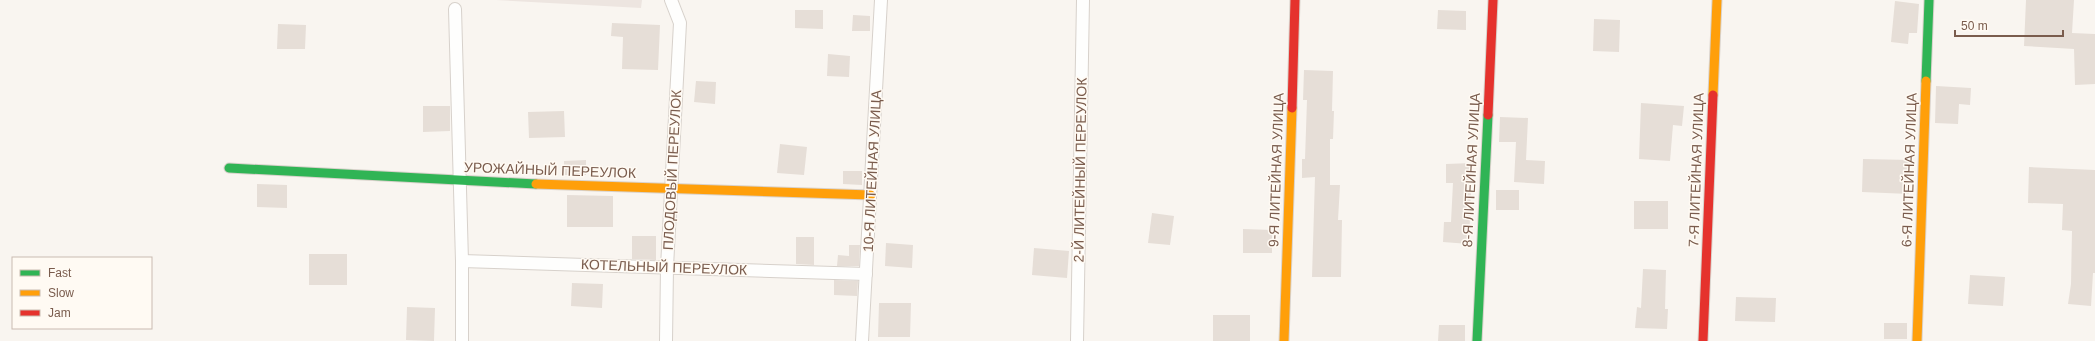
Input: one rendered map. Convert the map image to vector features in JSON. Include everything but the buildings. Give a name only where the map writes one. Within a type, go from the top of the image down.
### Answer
[{"type":"street","name":"ПЛОДОВЫЙ ПЕРЕУЛОК","points":[[666,341],[667,267],[680,23],[670,0]]},
{"type":"street","name":"10-Я ЛИТЕЙНАЯ УЛИЦА","points":[[862,341],[881,0]]},
{"type":"street","name":"2-Й ЛИТЕЙНЫЙ ПЕРЕУЛОК","points":[[1076,341],[1083,0]]},
{"type":"street","name":"9-Я ЛИТЕЙНАЯ УЛИЦА","points":[[1284,341],[1295,0]]},
{"type":"street","name":"8-Я ЛИТЕЙНАЯ УЛИЦА","points":[[1477,341],[1494,0]]},
{"type":"street","name":"7-Я ЛИТЕЙНАЯ УЛИЦА","points":[[1703,341],[1717,0]]},
{"type":"street","name":"6-Я ЛИТЕЙНАЯ УЛИЦА","points":[[1917,341],[1929,0]]},
{"type":"street","points":[[455,9],[462,261],[462,341]]},
{"type":"street","name":"УРОЖАЙНЫЙ ПЕРЕУЛОК","points":[[229,168],[460,181],[871,195]]},
{"type":"street","name":"КОТЕЛЬНЫЙ ПЕРЕУЛОК","points":[[462,261],[866,274]]},
{"type":"shaded area","points":[[496,0],[642,0],[641,8]]},
{"type":"traffic: fast","points":[[1926,81],[1929,0]]},
{"type":"traffic: fast","points":[[1477,341],[1488,115]]},
{"type":"traffic: fast","points":[[229,168],[536,184]]},
{"type":"traffic: slow","points":[[1713,95],[1717,0]]},
{"type":"traffic: slow","points":[[1917,341],[1926,81]]},
{"type":"traffic: slow","points":[[1284,341],[1292,108]]},
{"type":"traffic: slow","points":[[536,184],[871,195]]},
{"type":"traffic: jam","points":[[1292,108],[1295,0]]},
{"type":"traffic: jam","points":[[1488,115],[1493,0]]},
{"type":"traffic: jam","points":[[1703,341],[1713,95]]}]
